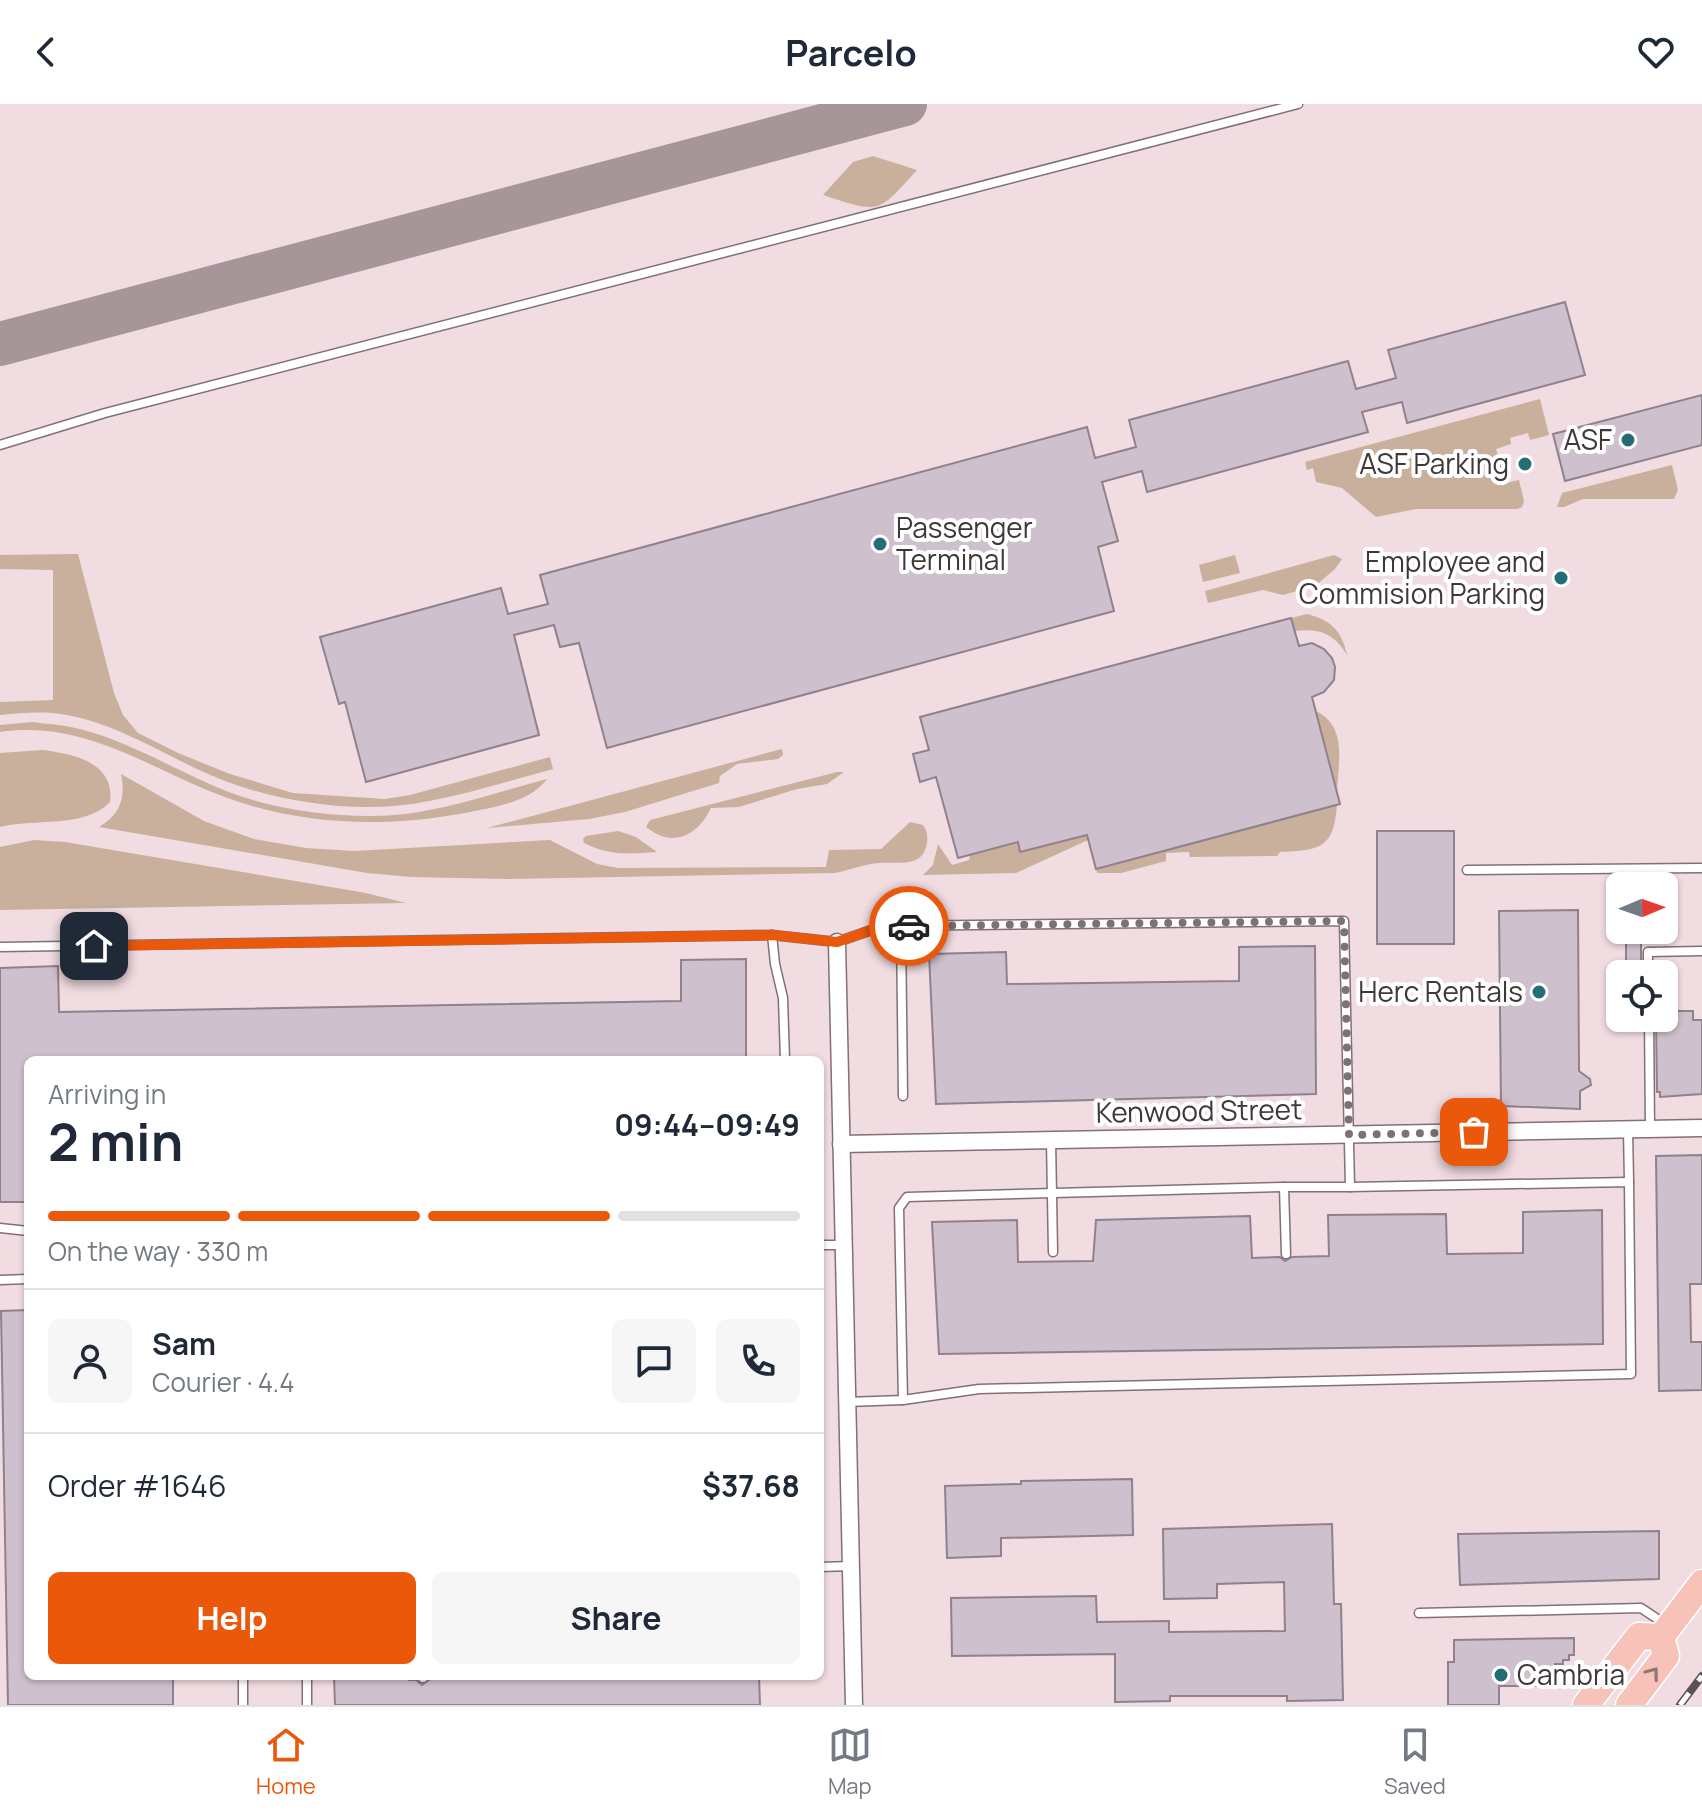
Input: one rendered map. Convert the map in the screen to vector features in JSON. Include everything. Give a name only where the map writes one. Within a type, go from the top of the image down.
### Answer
[{"type":"main road","points":[[1629,1705],[1666,1656],[1665,1632],[1702,1583]]},
{"type":"main road","points":[[1586,1705],[1639,1636],[1665,1632]]},
{"type":"street","points":[[837,942],[854,1705]]},
{"type":"street","name":"Kenwood Street","points":[[841,1144],[1702,1128]]},
{"type":"lane","points":[[0,445],[105,413],[1298,104]]},
{"type":"lane","points":[[1467,870],[1702,868]]},
{"type":"lane","points":[[0,947],[772,935],[837,942],[883,926],[1344,921],[1350,1187]]},
{"type":"lane","points":[[901,926],[903,1096]]},
{"type":"lane","points":[[772,935],[783,998],[785,1056]]},
{"type":"lane","points":[[1648,960],[1648,952],[1702,951]]},
{"type":"lane","points":[[1649,1032],[1650,1129]]},
{"type":"lane","points":[[847,1402],[903,1400],[979,1389],[1631,1374],[1628,1129]]},
{"type":"lane","points":[[1051,1140],[1053,1252]]},
{"type":"lane","points":[[903,1400],[899,1208],[907,1197],[1629,1182]]},
{"type":"lane","points":[[1284,1187],[1286,1254]]},
{"type":"lane","points":[[0,1228],[24,1231]]},
{"type":"lane","points":[[824,1245],[843,1245]]},
{"type":"lane","points":[[0,1280],[24,1279]]},
{"type":"lane","points":[[824,1567],[851,1566]]},
{"type":"lane","points":[[1419,1613],[1641,1608],[1665,1632]]},
{"type":"lane","points":[[243,1680],[243,1705]]},
{"type":"lane","points":[[307,1680],[307,1705]]},
{"type":"shaded area","points":[[873,156],[917,170],[894,195],[877,206],[857,205],[823,195],[853,162]]},
{"type":"shaded area","points":[[1540,399],[1549,435],[1530,440],[1528,433],[1510,438],[1511,444],[1496,449],[1506,483],[1519,480],[1524,501],[1522,507],[1517,509],[1416,509],[1376,517],[1342,488],[1316,482],[1313,468],[1307,470],[1305,462]]},
{"type":"shaded area","points":[[1672,465],[1678,490],[1674,499],[1583,499],[1557,507],[1562,493]]},
{"type":"shaded area","points":[[78,554],[114,693],[123,715],[138,733],[178,753],[230,774],[293,793],[385,799],[550,757],[553,769],[405,805],[332,805],[283,798],[236,785],[128,735],[84,719],[45,713],[0,715],[0,702],[53,700],[53,570],[0,569],[0,555]]},
{"type":"shaded area","points":[[1235,555],[1240,573],[1203,582],[1199,565]]},
{"type":"shaded area","points":[[1334,555],[1342,559],[1315,586],[1283,595],[1263,590],[1208,603],[1205,591]]},
{"type":"shaded area","points":[[1307,614],[1334,628],[1342,639],[1347,655],[1337,642],[1325,634],[1311,630],[1294,631],[1291,618]]},
{"type":"shaded area","points":[[1316,711],[1333,726],[1337,736],[1337,793]]},
{"type":"shaded area","points":[[32,722],[100,735],[237,795],[276,806],[320,813],[365,816],[406,814],[547,779],[521,799],[465,813],[408,821],[321,819],[236,801],[93,741],[33,730],[0,732],[0,725]]},
{"type":"shaded area","points":[[782,749],[783,755],[778,759],[737,764],[720,776],[719,783],[625,812],[589,819],[487,828]]},
{"type":"shaded area","points":[[43,750],[80,758],[99,769],[110,789],[110,802],[87,816],[0,827],[0,753]]},
{"type":"shaded area","points":[[844,772],[827,784],[797,789],[739,807],[711,808],[699,826],[683,836],[665,837],[646,827],[650,820]]},
{"type":"shaded area","points":[[121,774],[204,821],[254,839],[306,848],[354,851],[550,840],[597,864],[618,868],[826,867],[829,850],[881,849],[910,822],[923,825],[927,840],[925,851],[915,860],[874,864],[835,873],[507,879],[411,877],[367,873],[99,827],[112,817],[120,805],[123,791]]},
{"type":"shaded area","points":[[1337,804],[1328,838],[1315,848],[1280,852],[1277,856],[1190,857],[1189,852],[1166,853],[1166,861],[1121,873],[1097,873],[1096,869]]},
{"type":"shaded area","points":[[618,831],[636,837],[657,852],[611,852],[584,843],[586,836]]},
{"type":"shaded area","points":[[1087,835],[1088,840],[1016,873],[923,875],[933,865],[938,844],[952,865],[969,860],[970,855],[1018,842],[1021,852]]},
{"type":"shaded area","points":[[34,840],[65,842],[366,893],[406,903],[0,910],[0,847]]},
{"type":"building","name":"Passenger Terminal","points":[[1565,302],[1585,375],[1407,423],[1402,402],[1362,412],[1368,432],[1147,492],[1142,471],[1102,482],[1118,541],[1098,547],[1114,611],[607,748],[579,643],[560,647],[554,625],[514,635],[539,735],[366,782],[345,702],[339,704],[320,637],[501,588],[508,614],[548,604],[540,575],[1087,427],[1095,458],[1136,447],[1129,420],[1348,361],[1356,389],[1396,378],[1388,350]]},
{"type":"building","name":"ASF","points":[[1702,395],[1702,445],[1565,481],[1553,434]]},
{"type":"building","points":[[1291,618],[1299,646],[1312,643],[1324,649],[1335,667],[1334,680],[1324,692],[1312,697],[1340,804],[1096,869],[1087,835],[1020,852],[1018,842],[958,858],[936,777],[920,782],[913,754],[929,750],[920,717]]},
{"type":"building","points":[[1377,831],[1454,831],[1454,944],[1377,944]]},
{"type":"building","name":"Herc Rentals","points":[[1578,910],[1579,1071],[1590,1079],[1591,1085],[1580,1091],[1580,1109],[1501,1106],[1499,911]]},
{"type":"building","points":[[1626,944],[1641,944],[1641,960],[1626,960]]},
{"type":"building","points":[[1315,946],[1316,1094],[936,1104],[929,954],[1006,952],[1007,984],[1239,981],[1239,947]]},
{"type":"building","points":[[746,959],[746,1056],[24,1056],[24,1202],[0,1202],[0,968],[58,966],[59,1012],[681,1001],[681,960]]},
{"type":"building","points":[[1678,1011],[1693,1011],[1693,1020],[1702,1020],[1702,1094],[1660,1097],[1660,1092],[1657,1092],[1656,1032],[1678,1032]]},
{"type":"building","points":[[1702,1155],[1702,1284],[1690,1284],[1691,1342],[1702,1342],[1702,1390],[1659,1391],[1656,1156]]},
{"type":"building","points":[[1602,1210],[1603,1344],[939,1354],[932,1222],[1017,1220],[1018,1262],[1093,1261],[1096,1220],[1250,1216],[1252,1258],[1280,1257],[1285,1261],[1292,1257],[1329,1256],[1328,1215],[1446,1214],[1447,1254],[1523,1253],[1523,1212]]},
{"type":"building","points":[[24,1310],[24,1680],[173,1680],[173,1705],[8,1705],[1,1311]]},
{"type":"building","points":[[1132,1479],[1133,1535],[1001,1538],[1001,1556],[947,1558],[945,1486]]},
{"type":"building","points":[[1332,1524],[1334,1604],[1341,1604],[1343,1700],[1287,1701],[1287,1696],[1170,1696],[1170,1701],[1115,1702],[1115,1654],[952,1656],[951,1598],[1096,1596],[1097,1622],[1169,1621],[1169,1632],[1285,1631],[1284,1582],[1217,1584],[1217,1598],[1164,1599],[1163,1529]]},
{"type":"building","points":[[1659,1531],[1659,1579],[1460,1585],[1458,1534]]},
{"type":"building","name":"Cambria","points":[[1574,1638],[1574,1655],[1569,1655],[1569,1660],[1563,1660],[1563,1664],[1555,1664],[1555,1686],[1499,1686],[1499,1705],[1448,1705],[1448,1662],[1454,1662],[1454,1640]]},
{"type":"building","points":[[334,1680],[416,1680],[422,1685],[429,1680],[759,1680],[760,1705],[335,1705]]},
{"type":"taxiway","points":[[0,344],[905,104]]},
{"type":"railway","points":[[1680,1705],[1702,1676]]},
{"type":"way so far","points":[[909,926],[1344,921],[1349,1135],[1474,1132]]},
{"type":"place","name":"ASF","points":[[1628,440]]},
{"type":"place","name":"ASF Parking","points":[[1525,464]]},
{"type":"place","name":"Passenger Terminal","points":[[880,544]]},
{"type":"place","name":"Employee and Commision Parking","points":[[1561,578]]},
{"type":"place","name":"Herc Rentals","points":[[1539,992]]},
{"type":"place","name":"Cambria","points":[[1501,1675]]},
{"type":"route","points":[[94,946],[772,935],[837,942],[883,926],[909,926]]}]
